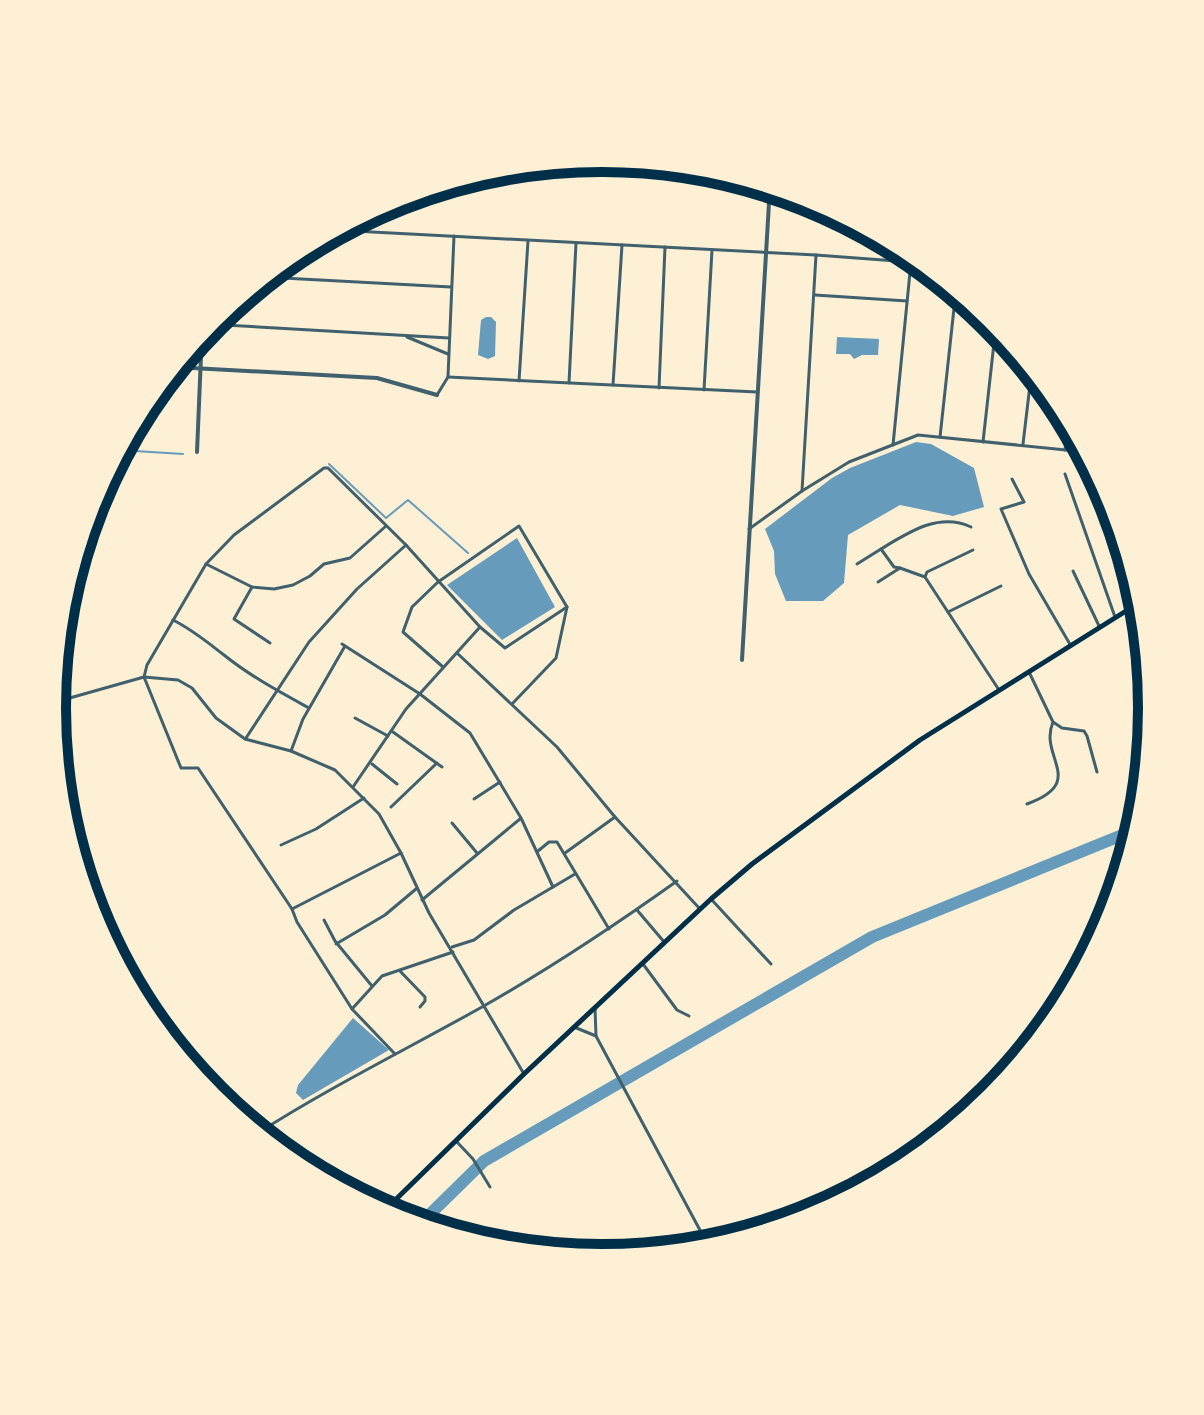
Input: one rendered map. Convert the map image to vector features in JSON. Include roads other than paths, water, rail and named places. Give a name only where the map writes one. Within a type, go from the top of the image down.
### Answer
[{"type":"highway","points":[[394,1201],[524,1074],[752,864],[920,740],[1129,609]]},
{"type":"street","points":[[742,660],[769,199]]},
{"type":"street","points":[[357,231],[899,261]]},
{"type":"street","points":[[188,368],[377,378],[437,395],[448,377],[454,236]]},
{"type":"street","points":[[519,381],[528,240]]},
{"type":"street","points":[[569,383],[576,243]]},
{"type":"street","points":[[613,385],[622,245]]},
{"type":"street","points":[[659,388],[665,247]]},
{"type":"street","points":[[704,390],[712,250]]},
{"type":"street","points":[[802,491],[816,255]]},
{"type":"street","points":[[893,445],[910,269]]},
{"type":"street","points":[[282,278],[451,287]]},
{"type":"street","points":[[814,295],[907,301]]},
{"type":"street","points":[[940,437],[954,305]]},
{"type":"street","points":[[226,325],[449,338]]},
{"type":"street","points":[[404,335],[448,354]]},
{"type":"street","points":[[983,442],[994,342]]},
{"type":"street","points":[[197,452],[201,352]]},
{"type":"street","points":[[448,377],[757,392]]},
{"type":"street","points":[[1023,446],[1030,385]]},
{"type":"street","points":[[749,529],[849,462],[918,435],[1072,451]]},
{"type":"street","points":[[1065,450],[1066,440]]},
{"type":"street","points":[[395,1054],[352,1009],[297,922],[292,909],[198,768],[181,768],[144,677],[147,665],[206,564],[234,535],[324,468],[334,472],[480,627],[505,648],[567,607]]},
{"type":"street","points":[[1065,474],[1115,617]]},
{"type":"street","points":[[1012,479],[1024,502],[1001,509],[1029,574],[1071,646]]},
{"type":"street","points":[[857,564],[919,525],[958,521],[971,527]]},
{"type":"street","points":[[206,564],[252,587],[274,589],[293,585],[324,564],[350,558],[386,526]]},
{"type":"street","points":[[443,667],[403,632],[412,607],[438,582],[519,526],[567,607],[556,658],[513,703]]},
{"type":"street","points":[[245,739],[309,642],[357,589],[406,545]]},
{"type":"street","points":[[881,549],[894,567],[918,572],[925,577],[999,691]]},
{"type":"street","points":[[925,577],[927,572],[973,550]]},
{"type":"street","points":[[878,582],[900,568]]},
{"type":"street","points":[[1073,571],[1100,628]]},
{"type":"street","points":[[948,612],[1001,586]]},
{"type":"street","points":[[252,587],[234,619],[270,643]]},
{"type":"street","points":[[173,620],[195,631],[224,656],[309,708]]},
{"type":"street","points":[[353,787],[420,694],[480,627]]},
{"type":"street","points":[[291,751],[309,708],[344,645],[420,694],[470,733],[521,818],[553,887]]},
{"type":"street","points":[[457,653],[557,747],[615,817],[700,909]]},
{"type":"street","points":[[1029,672],[1053,722],[1062,728],[1084,731],[1097,772]]},
{"type":"street","points":[[66,699],[144,677],[178,680],[192,688],[216,718],[245,739],[291,751],[335,770],[379,814],[422,900],[524,1074]]},
{"type":"street","points":[[355,718],[388,736]]},
{"type":"street","points":[[1027,804],[1046,797],[1057,782],[1058,773],[1049,737],[1053,722]]},
{"type":"street","points":[[392,731],[442,767]]},
{"type":"street","points":[[371,763],[397,784]]},
{"type":"street","points":[[391,807],[437,763]]},
{"type":"street","points":[[474,799],[500,782]]},
{"type":"street","points":[[281,845],[316,829],[364,798]]},
{"type":"street","points":[[565,853],[615,817]]},
{"type":"street","points":[[422,900],[521,818]]},
{"type":"street","points":[[452,823],[477,853]]},
{"type":"street","points":[[537,851],[555,841],[609,929]]},
{"type":"street","points":[[292,909],[401,853]]},
{"type":"street","points":[[352,1009],[382,976],[474,940],[514,910],[575,874]]},
{"type":"street","points":[[269,1127],[483,1006],[609,929],[677,881]]},
{"type":"street","points":[[336,944],[381,918],[416,889]]},
{"type":"street","points":[[711,899],[771,964]]},
{"type":"street","points":[[637,910],[665,943]]},
{"type":"street","points":[[324,920],[336,944],[372,986]]},
{"type":"street","points":[[643,964],[677,1010],[689,1016]]},
{"type":"street","points":[[400,971],[425,997],[420,1007]]},
{"type":"street","points":[[595,1008],[596,1036],[702,1234]]},
{"type":"street","points":[[574,1027],[596,1036]]},
{"type":"street","points":[[456,1141],[473,1159],[489,1185]]},
{"type":"water","points":[[486,317],[496,322],[495,356],[488,359],[478,355],[481,320]]},
{"type":"water","points":[[837,337],[879,339],[878,355],[862,355],[854,359],[850,354],[836,354]]},
{"type":"water","points":[[916,442],[931,444],[974,468],[984,507],[953,516],[900,505],[848,535],[844,583],[823,601],[786,601],[775,574],[774,551],[765,529],[832,478]]},
{"type":"water","points":[[517,538],[555,607],[502,640],[447,585]]},
{"type":"water","points":[[353,1018],[389,1050],[303,1100],[296,1093],[298,1085]]},
{"type":"waterway","points":[[132,451],[183,454]]},
{"type":"waterway","points":[[329,464],[386,518],[408,500],[468,553]]},
{"type":"waterway","points":[[429,1215],[484,1161],[872,937],[1123,835]]}]
